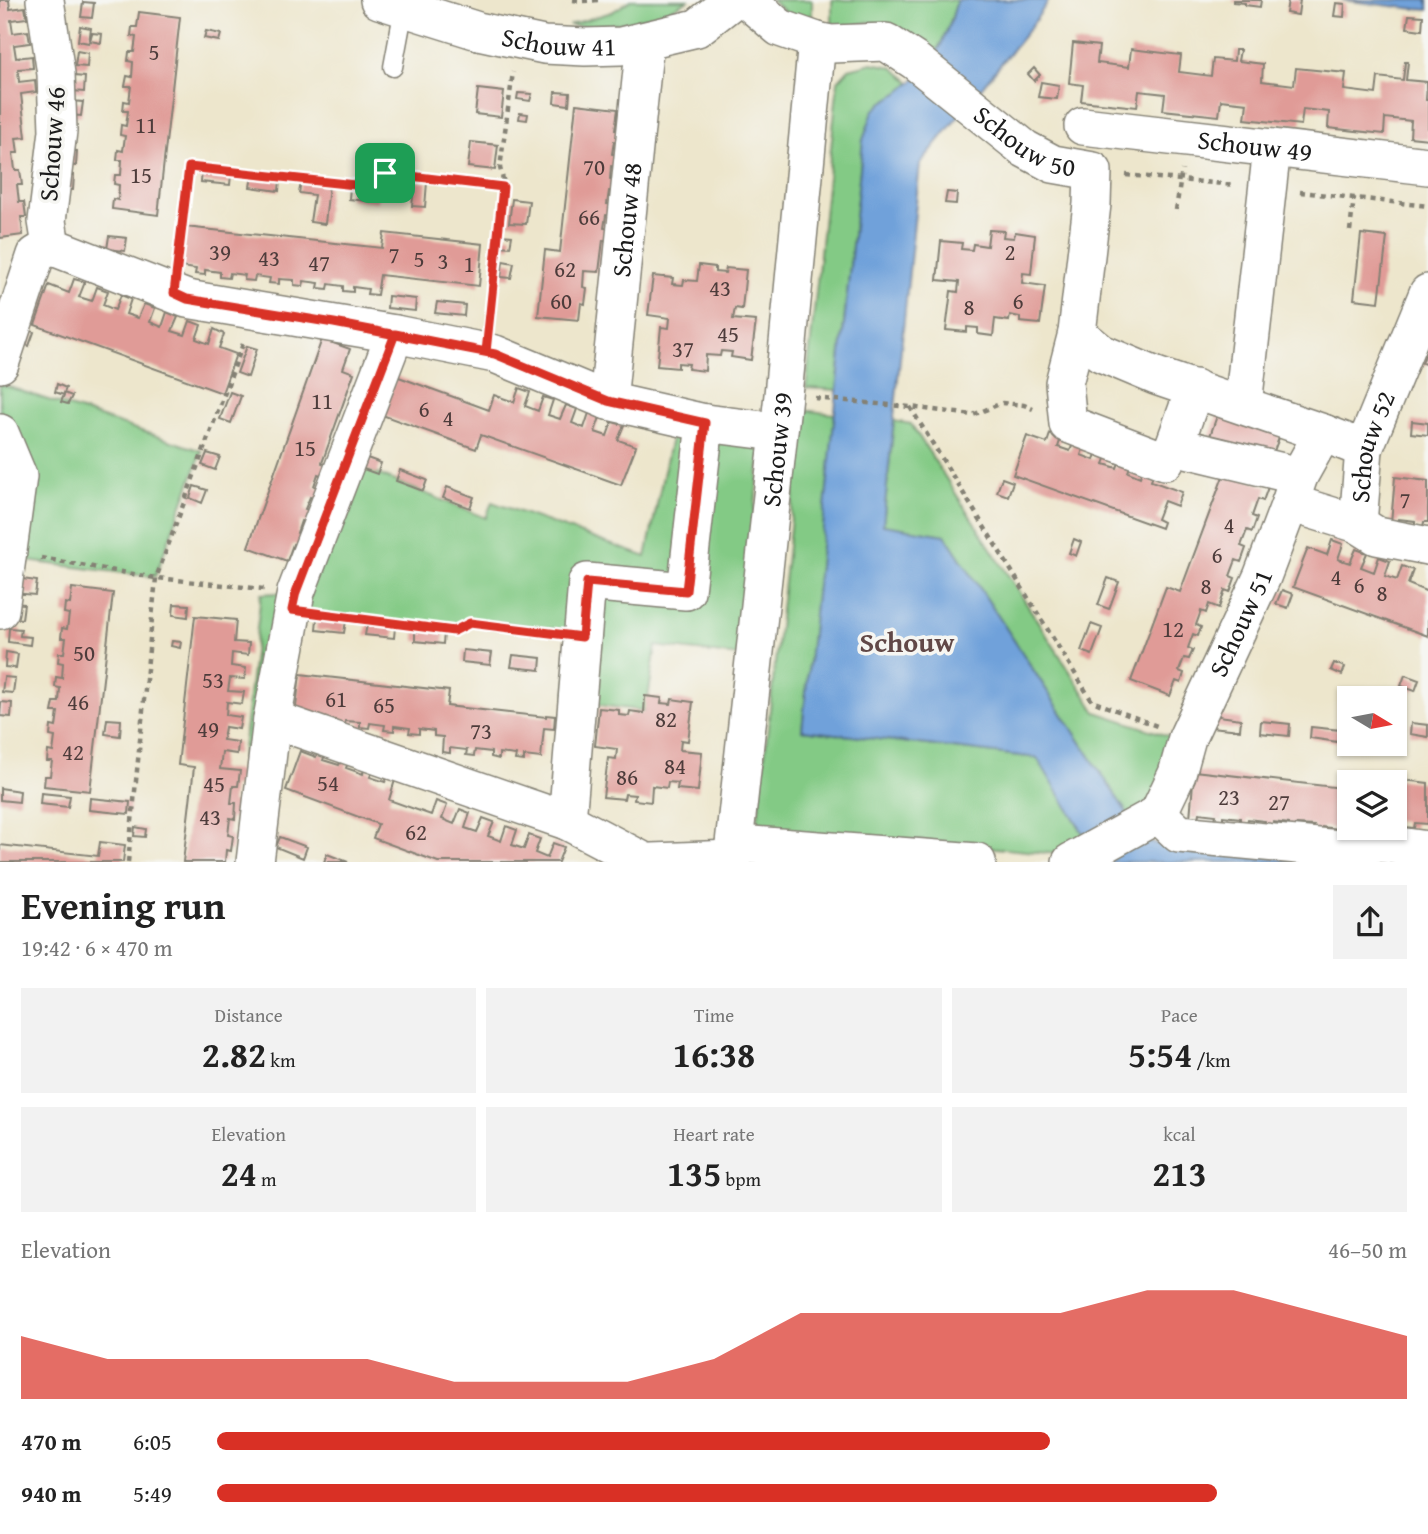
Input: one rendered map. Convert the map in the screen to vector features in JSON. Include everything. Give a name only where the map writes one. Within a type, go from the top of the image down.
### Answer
[{"type":"street","name":"Schouw 46","points":[[45,0],[56,75],[58,131],[47,221],[51,246]]},
{"type":"street","name":"Schouw 41","points":[[391,4],[517,40],[544,45],[584,47],[621,46],[697,28],[733,0]]},
{"type":"street","points":[[747,0],[780,28],[817,41]]},
{"type":"street","name":"Schouw 48","points":[[608,401],[645,41]]},
{"type":"street","name":"Schouw 50","points":[[817,41],[831,44],[886,42],[915,61],[1025,149],[1053,164],[1093,171],[1092,204],[1077,333],[1064,383],[1068,424]]},
{"type":"street","name":"Schouw 39","points":[[739,856],[817,41]]},
{"type":"street","name":"Schouw 49","points":[[1083,126],[1428,166]]},
{"type":"street","points":[[1243,405],[1272,148]]},
{"type":"street","points":[[0,364],[36,256],[51,246],[187,299],[395,334],[495,354],[608,401],[705,423],[778,432]]},
{"type":"street","name":"Schouw 52","points":[[1358,524],[1364,449],[1428,293]]},
{"type":"street","points":[[1077,333],[1101,353],[1156,376],[1364,449]]},
{"type":"street","points":[[255,862],[272,719],[294,601],[395,334]]},
{"type":"street","points":[[1068,424],[1165,461],[1174,446],[1195,388]]},
{"type":"street","points":[[567,821],[587,582],[686,591],[705,423]]},
{"type":"street","points":[[0,433],[18,476],[0,610]]},
{"type":"street","name":"Schouw 51","points":[[1151,818],[1177,774],[1187,738],[1262,577],[1295,490],[1323,433]]},
{"type":"street","points":[[1174,446],[1295,490]]},
{"type":"street","name":"Schouw 52","points":[[1295,490],[1377,537],[1428,546]]},
{"type":"street","points":[[272,719],[567,821],[645,862]]},
{"type":"street","points":[[1074,861],[1151,818],[1179,834],[1351,850],[1377,843],[1428,850]]},
{"type":"street","points":[[652,862],[739,856],[977,862]]},
{"type":"lane","points":[[391,4],[393,67]]},
{"type":"path","points":[[573,0],[600,0]]},
{"type":"path","points":[[486,352],[504,183],[500,168],[517,40]]},
{"type":"path","points":[[174,293],[189,167],[383,188],[383,146]]},
{"type":"path","points":[[1350,231],[1360,158]]},
{"type":"path","points":[[385,173],[503,187]]},
{"type":"path","points":[[128,862],[156,578],[242,348],[251,309]]},
{"type":"path","points":[[824,399],[973,415],[1002,403],[1024,405],[1068,424]]},
{"type":"path","points":[[910,407],[1092,701],[1187,738]]},
{"type":"path","points":[[9,553],[454,631],[470,623],[582,637]]},
{"type":"green space","points":[[631,0],[688,0],[663,12],[630,21],[597,26],[569,25],[612,12]]},
{"type":"green space","points":[[771,0],[812,0],[812,34]]},
{"type":"green space","points":[[832,0],[957,0],[948,28],[934,54],[899,28],[868,22],[832,32]]},
{"type":"green space","points":[[872,63],[892,67],[911,82],[882,103],[863,140],[837,390],[806,388],[838,81],[849,69]]},
{"type":"green space","points":[[0,384],[202,451],[155,577],[3,558]]},
{"type":"green space","points":[[803,410],[835,414],[802,730],[1038,758],[1087,840],[1058,854],[910,840],[756,836]]},
{"type":"green space","points":[[894,421],[911,424],[1096,712],[1181,740],[1155,808],[1131,819],[945,535],[883,525]]},
{"type":"green space","points":[[672,433],[762,443],[738,656],[656,646],[646,711],[606,706],[566,696],[571,631],[470,619],[453,629],[290,610],[270,761],[242,758],[261,594],[308,591],[358,466],[486,518],[492,502],[646,557]]},
{"type":"water","points":[[957,0],[1049,0],[1033,24],[920,164],[883,525],[945,535],[1146,842],[1308,862],[1101,862],[1037,758],[802,730],[863,140],[873,111],[921,74],[940,47]]},
{"type":"water","points":[[1342,0],[1428,0],[1428,10],[1416,9]]},
{"type":"building","points":[[0,0],[9,0],[10,9],[25,7],[27,18],[11,20],[13,33],[28,31],[30,43],[14,45],[16,58],[32,56],[33,68],[18,69],[19,82],[35,80],[36,92],[21,94],[26,137],[16,138],[18,153],[13,153],[15,170],[20,170],[22,185],[17,185],[19,202],[24,202],[26,217],[21,217],[23,235],[0,238]]},
{"type":"building","points":[[1233,0],[1261,0],[1260,7]]},
{"type":"building","points":[[1288,0],[1300,0],[1298,15],[1286,13]]},
{"type":"building","points":[[83,2],[94,3],[92,18],[81,17]]},
{"type":"building","points":[[1336,3],[1345,4],[1344,17],[1334,16]]},
{"type":"building","points":[[139,12],[180,17],[158,215],[112,209],[113,199],[118,200],[119,185],[114,184],[115,175],[121,175],[122,160],[117,160],[118,150],[123,151],[125,136],[120,135],[121,125],[126,126],[128,111],[123,111],[124,101],[129,102],[131,86],[125,86],[127,76],[132,77],[133,62],[128,61],[129,52],[134,52],[136,37],[131,36],[132,27],[137,27]]},
{"type":"building","points":[[1409,15],[1423,16],[1422,30],[1407,28]]},
{"type":"building","points":[[80,26],[91,28],[89,43],[78,41]]},
{"type":"building","points":[[206,31],[221,34],[219,41],[204,38]]},
{"type":"building","points":[[92,33],[102,34],[101,43],[90,41]]},
{"type":"building","points":[[1073,43],[1099,46],[1097,63],[1129,67],[1131,49],[1181,55],[1179,72],[1211,76],[1213,59],[1234,61],[1235,50],[1240,50],[1238,61],[1263,64],[1262,81],[1294,85],[1296,68],[1346,73],[1344,90],[1376,94],[1378,77],[1403,80],[1405,62],[1408,62],[1406,80],[1427,82],[1428,139],[1410,137],[1411,121],[1385,118],[1384,134],[1328,128],[1329,112],[1303,109],[1301,125],[1245,119],[1247,103],[1221,100],[1219,116],[1163,110],[1165,94],[1139,91],[1137,107],[1081,101],[1083,85],[1069,83]]},
{"type":"building","points":[[77,51],[88,53],[87,67],[75,66]]},
{"type":"building","points":[[1034,68],[1040,75],[1034,81],[1028,74]]},
{"type":"building","points":[[74,76],[85,77],[84,92],[73,91]]},
{"type":"building","points":[[1041,82],[1059,85],[1057,99],[1038,97]]},
{"type":"building","points":[[478,89],[504,92],[501,117],[475,114]]},
{"type":"building","points":[[555,92],[570,93],[569,105],[554,103]]},
{"type":"building","points":[[518,93],[532,94],[530,101],[517,99]]},
{"type":"building","points":[[71,101],[83,102],[81,116],[70,115]]},
{"type":"building","points":[[576,104],[618,109],[615,130],[630,131],[629,143],[614,141],[612,154],[628,156],[627,168],[611,166],[610,179],[625,181],[624,192],[609,191],[607,204],[622,205],[621,217],[606,215],[604,228],[619,230],[618,241],[603,240],[599,272],[584,271],[583,287],[587,288],[585,304],[581,303],[579,320],[538,316],[545,250],[560,252]]},
{"type":"building","points":[[520,113],[528,114],[527,120],[519,119]]},
{"type":"building","points":[[471,142],[498,145],[495,170],[468,167]]},
{"type":"building","points":[[66,150],[77,151],[76,166],[64,164]]},
{"type":"building","points":[[202,170],[231,174],[230,185],[201,182]]},
{"type":"building","points":[[63,174],[74,175],[73,190],[62,189]]},
{"type":"building","points":[[252,176],[280,179],[279,191],[250,187]]},
{"type":"building","points":[[415,181],[427,182],[425,207],[412,206]]},
{"type":"building","points":[[301,182],[329,185],[325,224],[310,222],[314,195],[299,193]]},
{"type":"building","points":[[350,187],[379,190],[377,202],[349,199]]},
{"type":"building","points":[[947,192],[957,193],[956,204],[945,203]]},
{"type":"building","points":[[512,199],[529,201],[526,224],[509,223]]},
{"type":"building","points":[[185,227],[382,248],[384,233],[483,244],[479,286],[380,275],[377,295],[367,294],[368,289],[353,287],[353,292],[343,291],[343,286],[329,284],[328,289],[318,288],[319,283],[304,281],[303,286],[294,285],[294,280],[279,279],[279,284],[269,283],[270,278],[255,276],[254,281],[244,280],[245,275],[230,273],[229,278],[220,277],[220,272],[205,270],[205,275],[195,274],[196,269],[180,267]]},
{"type":"building","points":[[989,230],[1004,231],[1003,237],[1014,238],[1015,232],[1035,235],[1031,274],[1023,273],[1022,283],[1045,286],[1040,324],[1020,322],[1020,317],[1010,315],[1009,321],[995,319],[993,336],[978,334],[978,328],[967,327],[967,332],[946,330],[951,291],[958,292],[959,282],[937,280],[941,241],[962,243],[961,249],[972,250],[973,244],[987,246]]},
{"type":"building","points":[[1361,234],[1387,237],[1379,302],[1354,299]]},
{"type":"building","points":[[501,235],[512,236],[510,247],[500,246]]},
{"type":"building","points":[[109,236],[127,238],[125,251],[107,249]]},
{"type":"building","points":[[503,261],[514,263],[511,278],[501,277]]},
{"type":"building","points":[[699,265],[715,267],[715,272],[725,273],[726,268],[746,270],[742,309],[735,308],[733,319],[756,321],[751,360],[731,357],[732,352],[721,351],[720,356],[706,355],[705,371],[688,369],[689,364],[678,363],[678,368],[657,366],[661,327],[669,328],[670,318],[648,315],[653,276],[673,278],[672,284],[683,285],[684,280],[697,281]]},
{"type":"building","points":[[74,279],[85,282],[79,297],[92,301],[97,287],[108,291],[103,305],[115,310],[121,295],[131,299],[126,314],[138,318],[144,304],[155,308],[150,322],[162,327],[167,312],[178,317],[172,331],[185,335],[190,321],[201,325],[196,339],[209,344],[214,329],[224,334],[219,348],[236,354],[222,393],[35,325],[49,285],[69,293]]},
{"type":"building","points":[[388,296],[416,299],[415,311],[387,308]]},
{"type":"building","points":[[437,302],[465,305],[464,316],[435,313]]},
{"type":"building","points":[[23,328],[34,332],[29,346],[18,342]]},
{"type":"building","points":[[322,339],[350,349],[343,369],[354,373],[322,463],[336,468],[332,479],[318,474],[314,486],[328,491],[324,502],[310,497],[305,509],[320,515],[316,526],[301,521],[297,533],[311,538],[307,549],[293,544],[287,561],[248,547]]},
{"type":"building","points":[[247,346],[257,349],[248,377],[237,373]]},
{"type":"building","points":[[1428,348],[1428,365],[1422,363]]},
{"type":"building","points":[[396,376],[489,410],[494,395],[514,402],[519,388],[530,392],[525,406],[538,411],[543,397],[553,400],[548,415],[560,419],[566,405],[577,409],[572,423],[584,428],[589,413],[600,417],[595,432],[607,436],[612,422],[624,425],[618,440],[636,446],[621,485],[481,435],[476,449],[382,415]]},
{"type":"building","points":[[57,384],[66,388],[64,393],[72,396],[68,404],[61,402],[64,395],[55,392]]},
{"type":"building","points":[[230,392],[241,396],[231,423],[220,419]]},
{"type":"building","points":[[1218,413],[1280,435],[1271,459],[1210,436]]},
{"type":"building","points":[[1412,421],[1428,423],[1428,435],[1411,433]]},
{"type":"building","points":[[1052,428],[1063,432],[1058,447],[1070,451],[1076,437],[1086,441],[1081,455],[1094,460],[1099,445],[1110,449],[1104,464],[1117,468],[1122,454],[1133,458],[1128,472],[1140,477],[1145,462],[1156,466],[1151,481],[1182,492],[1177,506],[1164,501],[1157,519],[1163,522],[1161,528],[1013,475],[1027,436],[1047,443]]},
{"type":"building","points":[[207,453],[220,457],[215,470],[202,465]]},
{"type":"building","points":[[367,458],[381,463],[377,474],[363,469]]},
{"type":"building","points":[[400,470],[427,480],[423,491],[396,481]]},
{"type":"building","points":[[1225,471],[1268,487],[1263,501],[1258,499],[1252,516],[1257,518],[1252,532],[1247,530],[1241,546],[1246,548],[1241,562],[1236,560],[1230,576],[1235,578],[1230,592],[1225,590],[1219,608],[1209,604],[1206,613],[1201,611],[1196,625],[1201,627],[1198,636],[1193,634],[1188,648],[1193,650],[1189,659],[1184,658],[1179,671],[1184,673],[1181,683],[1176,681],[1170,696],[1131,681],[1166,587],[1180,592]]},
{"type":"building","points":[[1395,477],[1428,481],[1428,522],[1424,522],[1423,527],[1415,526],[1415,521],[1399,519],[1398,524],[1391,523]]},
{"type":"building","points":[[1002,478],[1013,482],[1008,496],[997,492]]},
{"type":"building","points":[[194,486],[207,490],[202,503],[190,498]]},
{"type":"building","points":[[447,487],[474,497],[470,508],[443,498]]},
{"type":"building","points":[[1074,539],[1081,542],[1076,556],[1069,553]]},
{"type":"building","points":[[1332,540],[1343,544],[1338,559],[1350,563],[1356,549],[1367,553],[1361,567],[1374,572],[1379,557],[1390,561],[1385,576],[1397,580],[1402,566],[1413,570],[1408,584],[1428,592],[1428,636],[1293,587],[1308,548],[1327,555]]},
{"type":"building","points":[[15,578],[37,581],[35,595],[13,593]]},
{"type":"building","points":[[1108,578],[1119,582],[1109,609],[1098,605]]},
{"type":"building","points":[[72,588],[113,593],[90,791],[44,786],[45,776],[50,776],[52,761],[47,761],[48,751],[53,752],[55,737],[50,736],[51,726],[56,727],[58,712],[52,712],[54,702],[59,702],[60,688],[55,687],[56,677],[62,678],[63,663],[58,662],[59,653],[64,653],[66,638],[61,638],[62,628],[67,629],[69,614],[64,613],[65,603],[70,604]]},
{"type":"building","points":[[1282,590],[1293,594],[1288,608],[1276,604]]},
{"type":"building","points":[[12,603],[24,604],[22,619],[10,618]]},
{"type":"building","points":[[174,604],[189,605],[188,617],[173,615]]},
{"type":"building","points":[[195,616],[236,620],[234,642],[249,643],[248,655],[232,653],[231,666],[246,668],[245,679],[230,678],[228,691],[244,692],[242,704],[227,702],[226,715],[241,717],[239,729],[225,727],[223,740],[238,742],[237,754],[222,752],[220,769],[240,771],[238,786],[233,786],[231,803],[236,803],[235,819],[230,818],[228,835],[233,836],[231,851],[226,850],[225,862],[183,862],[194,767],[178,765]]},
{"type":"building","points":[[317,618],[346,621],[344,633],[316,630]]},
{"type":"building","points":[[367,624],[395,627],[394,638],[365,635]]},
{"type":"building","points":[[1091,624],[1102,628],[1092,655],[1081,651]]},
{"type":"building","points":[[9,628],[21,629],[20,636],[31,637],[30,645],[8,642]]},
{"type":"building","points":[[415,629],[444,633],[443,644],[415,641]]},
{"type":"building","points":[[172,641],[181,642],[180,648],[171,646]]},
{"type":"building","points":[[463,650],[492,653],[490,665],[462,662]]},
{"type":"building","points":[[6,652],[18,654],[16,668],[5,667]]},
{"type":"building","points":[[513,655],[541,658],[540,670],[511,667]]},
{"type":"building","points":[[1334,663],[1345,667],[1342,675],[1331,670]]},
{"type":"building","points":[[300,674],[449,691],[447,706],[555,716],[554,729],[544,728],[541,758],[524,756],[524,761],[515,760],[516,755],[499,753],[499,759],[491,757],[491,752],[475,750],[474,756],[466,755],[467,750],[450,748],[450,753],[442,752],[443,737],[434,736],[434,731],[419,729],[419,734],[409,733],[410,728],[394,726],[394,731],[384,730],[385,725],[370,723],[369,728],[360,727],[360,722],[345,721],[345,726],[335,725],[335,720],[295,715]]},
{"type":"building","points":[[1405,675],[1419,680],[1415,691],[1401,686]]},
{"type":"building","points":[[4,677],[15,678],[13,693],[2,692]]},
{"type":"building","points":[[645,696],[662,698],[661,703],[671,704],[672,699],[693,702],[688,741],[681,740],[680,750],[702,752],[698,791],[677,789],[678,783],[668,782],[667,788],[652,786],[651,802],[634,800],[635,795],[625,794],[624,799],[603,797],[608,758],[616,759],[617,749],[595,746],[599,708],[619,710],[619,715],[629,716],[630,711],[644,713]]},
{"type":"building","points":[[1,702],[12,703],[11,717],[0,716]]},
{"type":"building","points":[[1212,715],[1241,719],[1240,730],[1211,727]]},
{"type":"building","points":[[107,719],[121,720],[120,736],[105,734]]},
{"type":"building","points":[[1261,721],[1290,724],[1289,736],[1260,733]]},
{"type":"building","points":[[1411,723],[1428,725],[1428,737],[1410,734]]},
{"type":"building","points":[[1311,727],[1337,730],[1337,742],[1310,738]]},
{"type":"building","points":[[300,751],[316,757],[318,752],[325,755],[323,760],[339,765],[341,761],[348,763],[346,768],[363,774],[364,769],[372,772],[370,777],[385,782],[387,778],[395,780],[389,800],[431,815],[436,801],[447,805],[442,819],[454,824],[460,809],[470,813],[465,828],[477,832],[483,818],[494,822],[488,836],[501,841],[506,826],[517,830],[512,845],[524,849],[529,835],[540,839],[535,853],[547,858],[553,843],[564,847],[558,862],[438,862],[373,838],[378,824],[286,790]]},
{"type":"building","points":[[1194,771],[1337,787],[1337,829],[1322,827],[1322,832],[1313,832],[1314,826],[1297,825],[1297,830],[1289,829],[1289,824],[1273,822],[1272,827],[1264,826],[1265,821],[1248,819],[1247,824],[1240,823],[1240,818],[1223,816],[1223,821],[1215,820],[1216,815],[1199,813],[1198,818],[1190,818]]},
{"type":"building","points":[[1407,780],[1428,783],[1428,824],[1415,823],[1414,828],[1407,827]]},
{"type":"building","points":[[0,788],[20,791],[19,802],[0,800]]},
{"type":"building","points":[[41,793],[70,796],[68,807],[40,804]]},
{"type":"building","points":[[90,798],[130,802],[129,814],[89,810]]},
{"type":"building","points":[[135,827],[146,829],[145,837],[134,836]]},
{"type":"building","points":[[280,837],[307,847],[303,858],[276,847]]},
{"type":"building","points":[[100,842],[125,845],[123,862],[0,862],[0,845],[98,856]]},
{"type":"building","points":[[327,854],[348,862],[324,862]]},
{"type":"district","name":"Schouw","points":[[907,642]]},
{"type":"route","points":[[385,173],[383,188],[189,167],[174,293],[187,299],[273,312],[395,334],[495,354],[608,401],[705,423],[686,591],[587,582],[582,637],[470,623],[454,631],[292,610],[296,592],[395,334],[486,352],[503,187],[385,173]]}]
